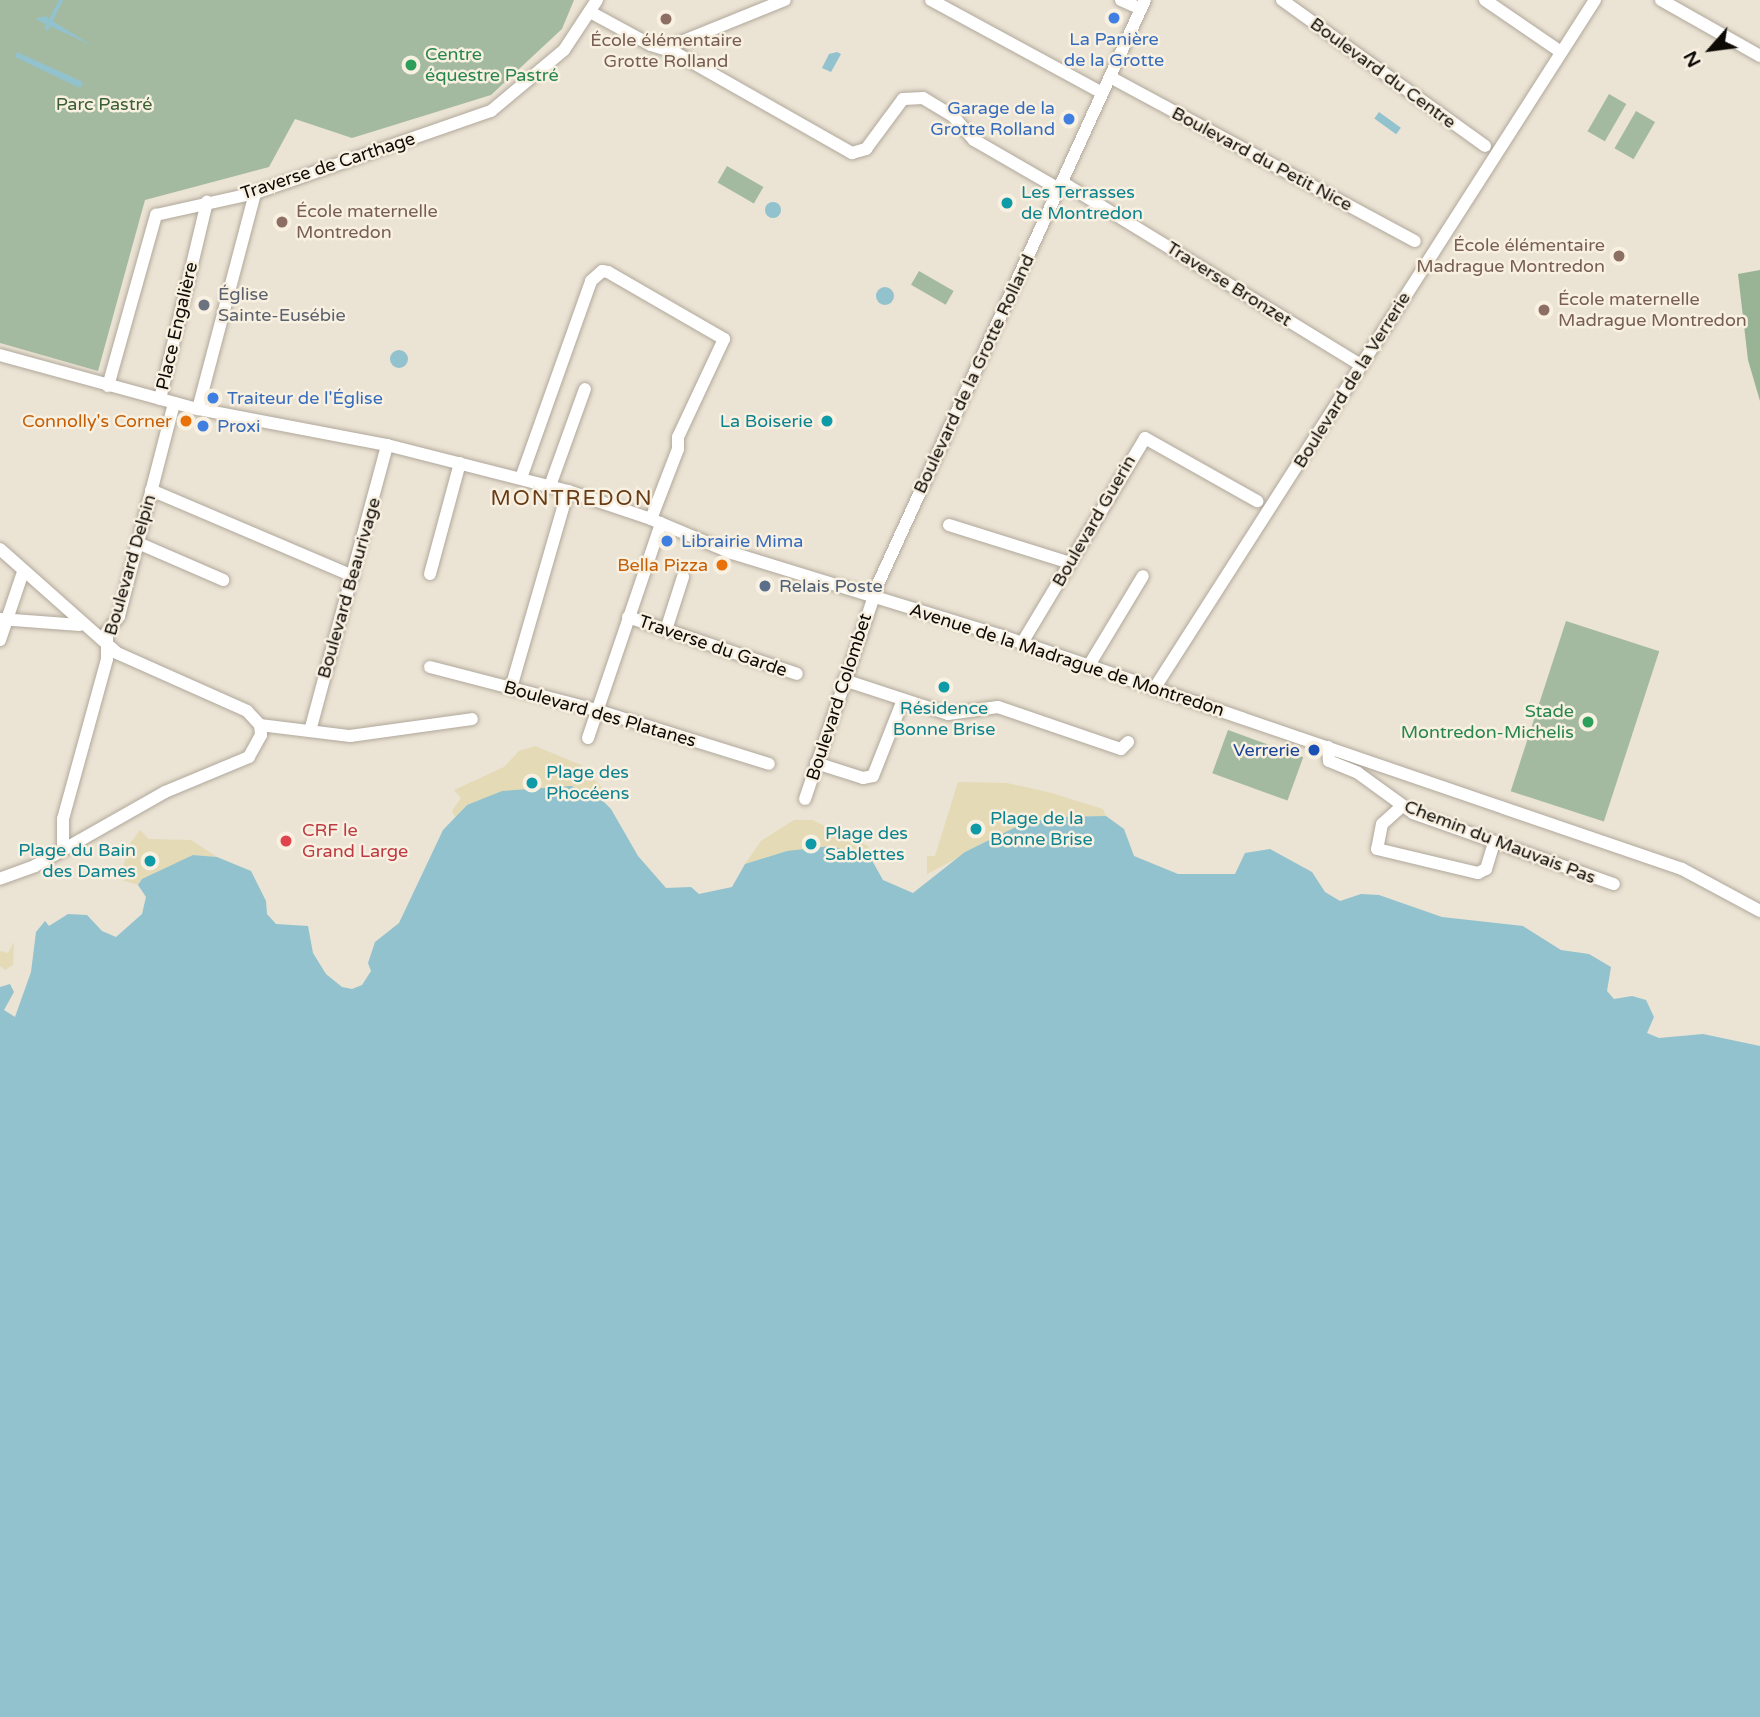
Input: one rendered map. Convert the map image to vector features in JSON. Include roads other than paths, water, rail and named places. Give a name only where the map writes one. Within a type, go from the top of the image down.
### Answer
[{"type":"street","name":"Traverse de Carthage","points":[[108,386],[156,215],[255,193],[497,107],[564,50],[592,13],[597,0]]},
{"type":"street","points":[[666,48],[785,0]]},
{"type":"street","points":[[931,0],[1102,93]]},
{"type":"street","points":[[1121,0],[1143,4]]},
{"type":"street","name":"Boulevard du Centre","points":[[1282,0],[1485,145]]},
{"type":"street","points":[[1485,0],[1561,52]]},
{"type":"street","name":"Boulevard de la Verrerie","points":[[1154,689],[1595,0]]},
{"type":"street","points":[[1661,0],[1721,32]]},
{"type":"street","points":[[1676,0],[1760,57]]},
{"type":"street","name":"Boulevard de la Grotte Rolland","points":[[873,596],[1143,4]]},
{"type":"street","points":[[592,13],[651,46],[666,48],[852,153],[866,149],[908,97],[923,98],[953,116],[974,140],[1060,186]]},
{"type":"street","name":"Boulevard du Petit Nice","points":[[1110,77],[1415,241]]},
{"type":"street","name":"Traverse Bronzet","points":[[1060,186],[1361,365]]},
{"type":"street","points":[[198,409],[255,193]]},
{"type":"street","name":"Place Engalière","points":[[198,409],[160,399],[207,202]]},
{"type":"street","points":[[521,478],[591,281],[602,271],[724,339],[678,437],[678,449],[628,617],[588,738]]},
{"type":"street","points":[[0,355],[160,399]]},
{"type":"street","points":[[551,486],[585,389]]},
{"type":"street","name":"Boulevard Delpin","points":[[63,850],[63,819],[107,646],[107,632],[118,616],[174,403]]},
{"type":"street","name":"Avenue de la Madrague de Montredon","points":[[198,409],[387,445],[568,491],[656,521],[732,553],[1022,643],[1682,869],[1760,911]]},
{"type":"street","name":"Boulevard Guerin","points":[[1022,643],[1145,438],[1257,501]]},
{"type":"street","name":"Boulevard Beaurivage","points":[[310,731],[387,445]]},
{"type":"street","points":[[430,573],[460,463]]},
{"type":"street","points":[[151,490],[353,576]]},
{"type":"street","points":[[513,681],[568,491]]},
{"type":"street","points":[[949,525],[1070,563]]},
{"type":"street","points":[[138,543],[223,580]]},
{"type":"street","points":[[0,550],[80,625],[107,646],[145,668],[247,711],[260,725],[350,736],[472,719]]},
{"type":"street","points":[[0,640],[4,619],[23,572]]},
{"type":"street","points":[[1088,667],[1143,576]]},
{"type":"street","points":[[666,630],[682,577]]},
{"type":"street","name":"Boulevard Colombet","points":[[805,799],[873,596]]},
{"type":"street","name":"Traverse du Garde","points":[[628,617],[797,674]]},
{"type":"street","points":[[4,619],[80,625]]},
{"type":"street","name":"Boulevard des Platanes","points":[[430,667],[596,710],[769,764]]},
{"type":"street","points":[[844,680],[948,714],[998,707],[1121,749],[1128,742]]},
{"type":"street","points":[[816,763],[863,778],[873,776],[903,700]]},
{"type":"street","points":[[0,879],[63,850],[164,792],[249,757],[260,742],[260,725]]},
{"type":"street","name":"Chemin du Mauvais Pas","points":[[1328,747],[1329,761],[1358,772],[1401,807],[1615,884]]},
{"type":"street","points":[[1401,807],[1382,824],[1377,849],[1478,873],[1486,869],[1494,842]]},
{"type":"water","points":[[45,16],[51,20],[93,46],[35,19]]},
{"type":"water","points":[[17,52],[83,82],[80,88],[15,57]]},
{"type":"water","points":[[829,54],[841,54],[831,72],[822,68]]},
{"type":"water","points":[[1379,112],[1401,128],[1396,134],[1374,118]]},
{"type":"water","points":[[770,202],[776,202],[781,210],[779,216],[770,218],[765,213],[765,207]]},
{"type":"water","points":[[885,287],[891,290],[894,296],[891,302],[885,305],[879,302],[876,296],[879,290]]},
{"type":"water","points":[[399,350],[405,353],[408,359],[405,365],[399,368],[393,365],[390,359],[393,353]]},
{"type":"water","points":[[571,786],[598,796],[611,809],[638,856],[666,888],[691,887],[699,894],[732,887],[745,864],[787,851],[831,846],[870,857],[883,880],[913,893],[965,852],[1018,826],[1053,817],[1106,816],[1124,829],[1134,856],[1178,874],[1235,874],[1245,853],[1270,849],[1312,872],[1325,892],[1340,901],[1361,894],[1379,895],[1442,917],[1523,926],[1561,950],[1589,954],[1611,967],[1607,991],[1614,999],[1632,996],[1646,1000],[1654,1017],[1647,1033],[1659,1038],[1703,1034],[1760,1046],[1760,1717],[0,1717],[0,987],[10,984],[14,992],[4,1010],[15,1017],[31,972],[36,932],[45,921],[49,926],[68,914],[87,915],[102,931],[116,937],[142,914],[146,897],[138,885],[142,879],[193,855],[217,857],[251,871],[266,901],[267,914],[276,924],[308,926],[313,953],[326,974],[342,987],[352,989],[362,985],[371,971],[368,963],[375,942],[399,923],[443,830],[467,805],[502,791]]},
{"type":"waterway","points":[[51,20],[61,0]]},
{"type":"waterway","points":[[47,29],[48,25]]},
{"type":"place","name":"La Panière de la Grotte","points":[[1114,18]]},
{"type":"place","name":"École élémentaire Grotte Rolland","points":[[666,19]]},
{"type":"place","name":"Centre équestre Pastré","points":[[411,65]]},
{"type":"place","name":"Garage de la Grotte Rolland","points":[[1069,119]]},
{"type":"place","name":"Les Terrasses de Montredon","points":[[1007,203]]},
{"type":"place","name":"École maternelle Montredon","points":[[282,222]]},
{"type":"place","name":"École élémentaire Madrague Montredon","points":[[1619,256]]},
{"type":"place","name":"Église Sainte-Eusébie","points":[[204,305]]},
{"type":"place","name":"École maternelle Madrague Montredon","points":[[1544,310]]},
{"type":"place","name":"Traiteur de l'Église","points":[[213,398]]},
{"type":"place","name":"Connolly's Corner","points":[[186,421]]},
{"type":"place","name":"La Boiserie","points":[[827,421]]},
{"type":"place","name":"Proxi","points":[[203,426]]},
{"type":"place","name":"Librairie Mima","points":[[667,541]]},
{"type":"place","name":"Bella Pizza","points":[[722,565]]},
{"type":"place","name":"Relais Poste","points":[[765,586]]},
{"type":"place","name":"Résidence Bonne Brise","points":[[944,687]]},
{"type":"place","name":"Stade Montredon-Michelis","points":[[1588,722]]},
{"type":"place","name":"Verrerie","points":[[1314,750]]},
{"type":"place","name":"Plage des Phocéens","points":[[532,783]]},
{"type":"place","name":"Plage de la Bonne Brise","points":[[976,829]]},
{"type":"place","name":"CRF le Grand Large","points":[[286,841]]},
{"type":"place","name":"Plage des Sablettes","points":[[811,844]]},
{"type":"place","name":"Plage du Bain des Dames","points":[[150,861]]},
{"type":"district","name":"MONTREDON","points":[[572,499]]},
{"type":"park label","name":"Parc Pastré","points":[[104,104]]}]
